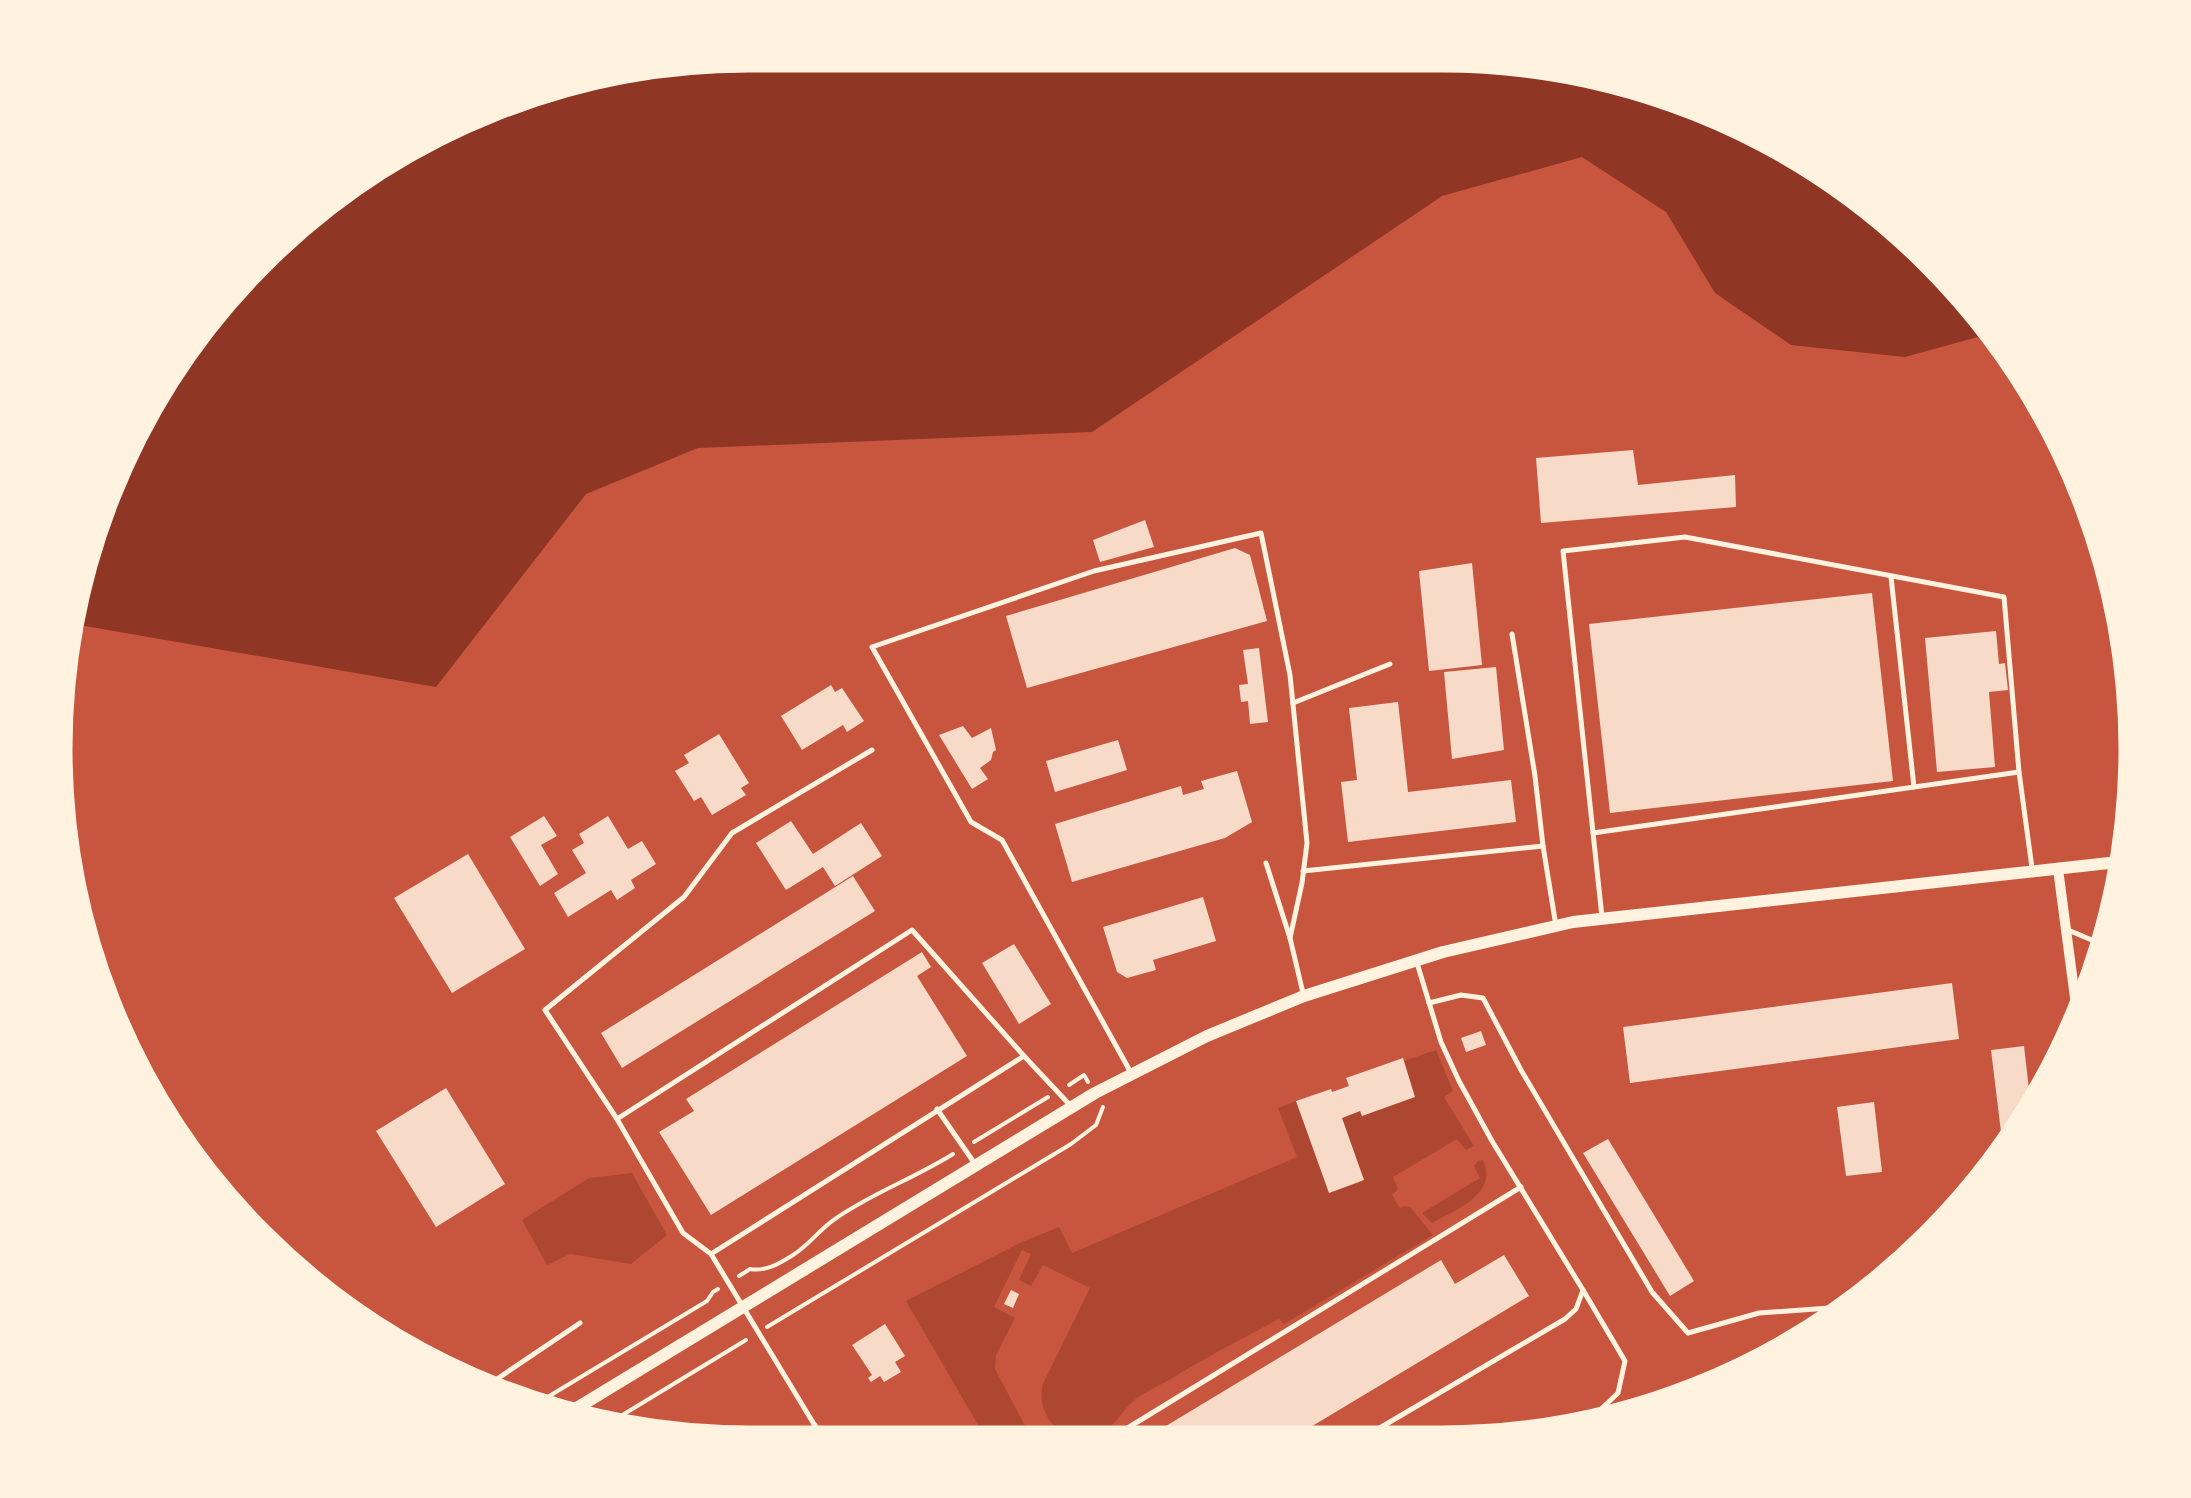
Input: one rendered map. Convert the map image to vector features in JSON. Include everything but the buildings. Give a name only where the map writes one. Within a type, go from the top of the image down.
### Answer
[{"type":"street","points":[[580,1406],[1095,1092],[1220,1030],[1304,996],[1482,942],[1602,918],[2111,863]]},
{"type":"street","points":[[2058,869],[2075,994]]},
{"type":"lane","points":[[1131,1074],[1002,840],[971,822],[872,646],[1094,571],[1261,534],[1290,675],[1307,843],[1290,938]]},
{"type":"lane","points":[[1602,918],[1563,551],[1685,537],[2004,597],[2033,871]]},
{"type":"lane","points":[[1891,577],[1914,787]]},
{"type":"lane","points":[[1512,634],[1556,926]]},
{"type":"lane","points":[[1293,703],[1390,664]]},
{"type":"lane","points":[[817,1428],[710,1254],[683,1233],[617,1119],[546,1010],[684,897],[732,833],[872,750]]},
{"type":"lane","points":[[1593,833],[2020,772]]},
{"type":"lane","points":[[1303,872],[1543,846]]},
{"type":"lane","points":[[1266,863],[1304,996]]},
{"type":"lane","points":[[617,1119],[912,930],[1071,1106]]},
{"type":"lane","points":[[2066,930],[2093,941]]},
{"type":"lane","points":[[1416,960],[1441,1042],[1458,1082],[1625,1361],[1618,1393],[1602,1409]]},
{"type":"lane","points":[[1429,1003],[1461,994],[1483,998],[1652,1292],[1688,1333],[1759,1313],[1827,1308]]},
{"type":"lane","points":[[710,1254],[1024,1056]]},
{"type":"lane","points":[[937,1109],[975,1164]]},
{"type":"lane","points":[[1128,1428],[1520,1188]]},
{"type":"lane","points":[[1380,1428],[1564,1319],[1576,1309],[1583,1290]]},
{"type":"lane","points":[[497,1379],[580,1323]]},
{"type":"path","points":[[548,1397],[707,1302],[713,1292],[750,1270],[761,1272],[806,1247],[832,1220],[883,1189],[921,1173],[1084,1076],[1103,1106],[1096,1125],[621,1416]]},
{"type":"shaded area","points":[[749,70],[1442,70],[1486,71],[1574,83],[1618,93],[1702,122],[1819,184],[1922,269],[1981,336],[1905,357],[1791,345],[1715,293],[1666,212],[1582,157],[1442,196],[1092,432],[698,448],[586,494],[436,687],[82,625],[93,573],[140,449],[184,372],[239,301],[301,239],[372,184],[449,140],[531,106],[617,83],[705,71]]},
{"type":"shaded area","points":[[1436,1050],[1453,1091],[1444,1097],[1474,1146],[1466,1150],[1457,1139],[1393,1177],[1398,1189],[1392,1195],[1400,1208],[1410,1207],[1433,1235],[1284,1324],[1279,1319],[1145,1393],[1109,1428],[1057,1428],[1044,1409],[1042,1386],[1090,1288],[1043,1265],[1031,1286],[1019,1280],[1031,1254],[1022,1250],[994,1307],[1015,1318],[996,1355],[995,1369],[1026,1428],[980,1428],[906,1301],[1059,1227],[1072,1253],[1297,1157],[1278,1108],[1296,1101],[1329,1193],[1363,1181],[1342,1118],[1360,1111],[1407,1070],[1404,1061]]},
{"type":"shaded area","points":[[1483,1160],[1486,1172],[1480,1191],[1432,1223],[1422,1213],[1480,1178],[1474,1166]]},
{"type":"shaded area","points":[[632,1173],[667,1235],[631,1264],[570,1254],[547,1265],[522,1220],[589,1178]]}]
